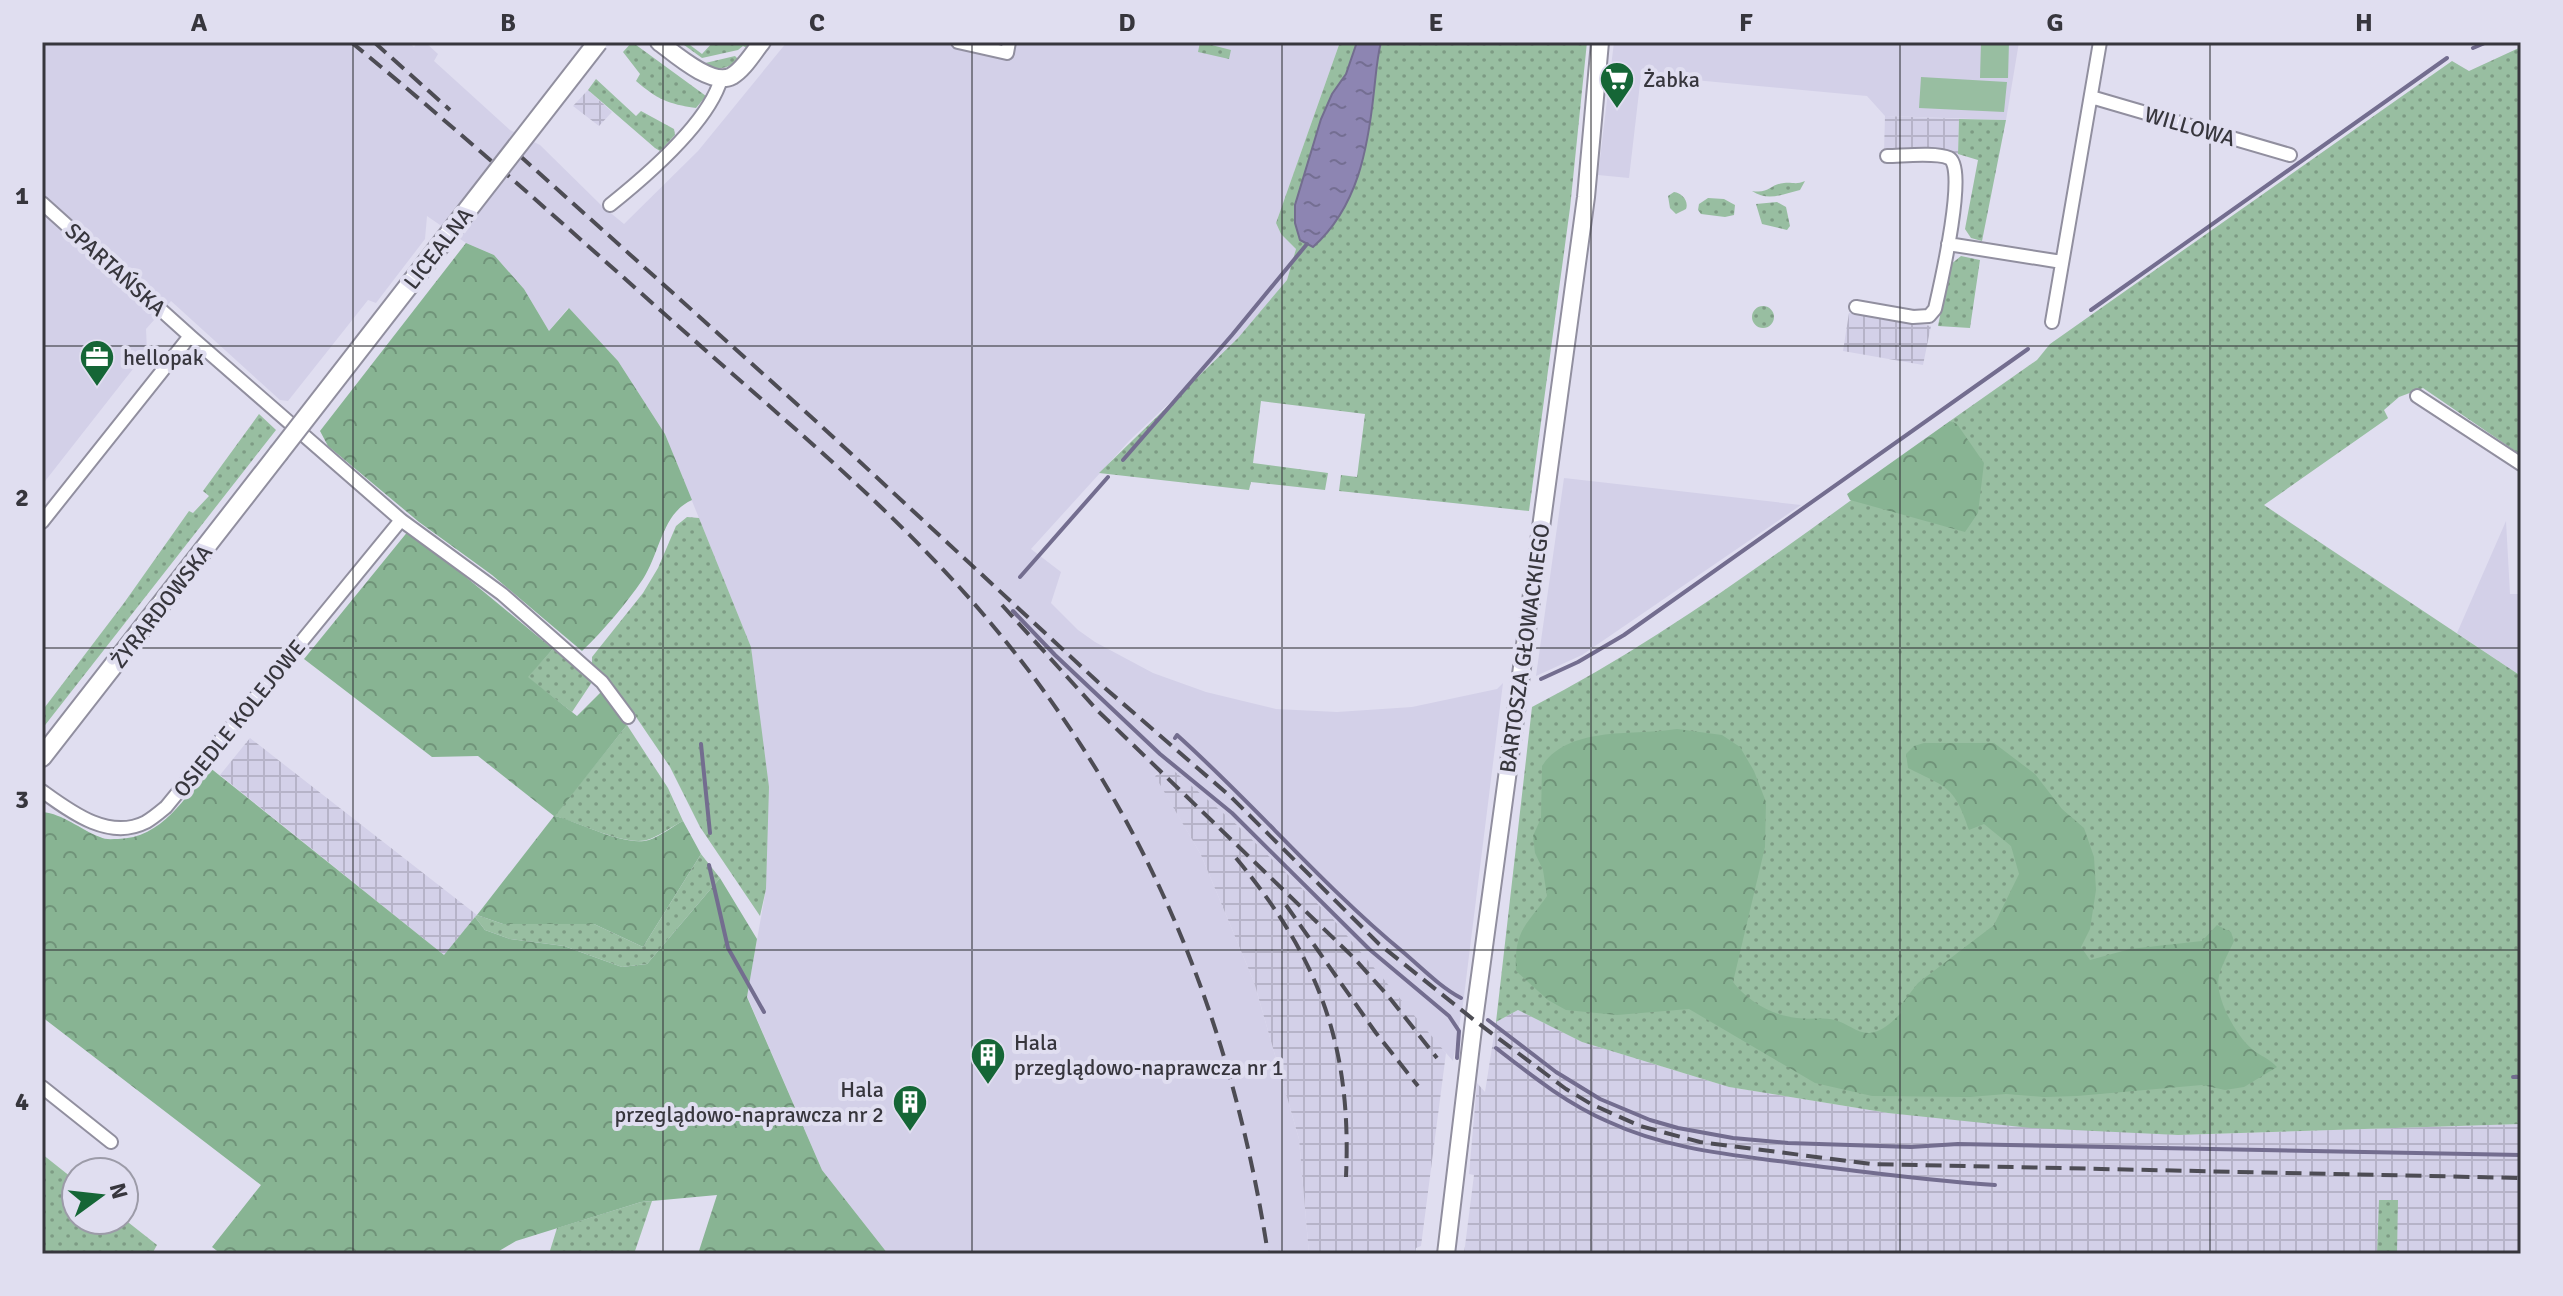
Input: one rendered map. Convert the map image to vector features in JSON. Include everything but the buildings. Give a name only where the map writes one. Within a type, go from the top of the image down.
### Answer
[{"type":"main road","name":"LICEALNA","points":[[278,454],[598,42]]},
{"type":"main road","name":"ŻYRARDOWSKA","points":[[42,757],[278,454]]},
{"type":"street","points":[[659,42],[707,75],[721,79],[734,74],[762,42]]},
{"type":"street","points":[[958,42],[1007,53],[1009,42]]},
{"type":"street","name":"BARTOSZA GŁOWACKIEGO","points":[[1446,1254],[1475,1011],[1586,197],[1600,42]]},
{"type":"street","points":[[2052,322],[2100,42]]},
{"type":"street","points":[[610,205],[653,170],[683,136],[714,97],[721,79]]},
{"type":"street","name":"WILLOWA","points":[[2091,97],[2290,155]]},
{"type":"street","points":[[1856,307],[1913,317],[1929,316],[1935,309],[1948,244],[1957,174],[1955,163],[1939,156],[1887,156]]},
{"type":"street","name":"SPARTAŃSKA","points":[[42,203],[401,520]]},
{"type":"street","points":[[1948,244],[2062,262]]},
{"type":"street","points":[[42,522],[190,336]]},
{"type":"street","points":[[2417,396],[2521,464]]},
{"type":"street","points":[[401,520],[502,594],[602,682],[628,717]]},
{"type":"street","name":"OSIEDLE KOLEJOWE","points":[[42,791],[97,825],[123,828],[145,823],[156,815],[166,807],[401,520]]},
{"type":"street","points":[[42,1087],[111,1142]]},
{"type":"shaded area","points":[[42,42],[408,42],[414,47],[418,42],[425,42],[438,54],[434,61],[510,130],[540,145],[624,224],[698,151],[787,42],[1340,42],[1276,223],[1281,234],[1296,249],[1287,280],[1238,338],[1130,440],[1031,549],[1061,572],[1051,603],[1078,630],[1153,673],[1206,692],[1276,709],[1337,712],[1412,707],[1497,689],[1503,683],[1463,1004],[1453,1061],[1327,917],[1236,824],[1166,766],[1155,775],[1201,855],[1254,982],[1299,1139],[1309,1254],[888,1254],[822,1170],[747,996],[766,889],[751,647],[665,434],[618,361],[568,308],[549,331],[524,289],[494,255],[466,243],[427,216],[425,239],[376,303],[368,300],[288,401],[280,400],[171,301],[146,329],[147,351],[42,485]]},
{"type":"shaded area","points":[[1614,42],[2019,42],[2006,120],[1885,116],[1867,96],[1641,75],[1629,178],[1598,175]]},
{"type":"shaded area","points":[[588,90],[612,112],[599,126],[573,106]]},
{"type":"shaded area","points":[[1885,116],[1959,119],[1958,154],[1884,152]]},
{"type":"shaded area","points":[[1849,313],[1931,326],[1923,365],[1843,351]]},
{"type":"shaded area","points":[[1564,478],[1801,505],[1582,655],[1536,676]]},
{"type":"shaded area","points":[[2506,521],[2510,594],[2521,594],[2521,676],[2457,633]]},
{"type":"shaded area","points":[[250,738],[477,915],[444,955],[220,775]]},
{"type":"shaded area","points":[[1167,765],[1236,824],[1332,918],[1446,1053],[1421,1246],[1416,1248],[1415,1254],[1309,1254],[1299,1139],[1254,982],[1201,855],[1155,776]]},
{"type":"shaded area","points":[[1518,1010],[1582,1042],[1729,1087],[1888,1113],[2178,1135],[2521,1124],[2521,1254],[1464,1254],[1474,1175],[1469,1174],[1477,1083],[1485,1092],[1496,1022]]},
{"type":"green space","points":[[632,42],[706,96],[696,108],[663,100],[636,81],[640,74],[623,52]]},
{"type":"green space","points":[[680,42],[686,42],[702,54],[713,42],[751,43],[747,48],[743,46],[738,50],[702,58]]},
{"type":"green space","points":[[1200,42],[1231,50],[1229,59],[1198,52]]},
{"type":"green space","points":[[1340,42],[1587,42],[1570,208],[1529,511],[1339,491],[1341,475],[1357,477],[1365,414],[1261,401],[1253,463],[1328,473],[1325,490],[1251,482],[1249,490],[1099,473],[1238,338],[1287,280],[1296,249],[1281,234],[1276,223]]},
{"type":"green space","points":[[1981,42],[2009,42],[2008,78],[1980,78]]},
{"type":"green space","points":[[2521,47],[2521,455],[2423,388],[2399,397],[2384,410],[2388,418],[2264,505],[2521,676],[2521,1124],[2178,1135],[2031,1128],[1888,1113],[1729,1087],[1582,1042],[1518,1010],[1496,1022],[1532,707],[1643,644],[1749,573],[1956,425],[1950,421],[2037,360],[2050,344],[2452,61],[2469,71]]},
{"type":"green space","points":[[735,56],[738,59],[725,67],[701,64]]},
{"type":"green space","points":[[1921,77],[2007,82],[2004,112],[1919,108]]},
{"type":"green space","points":[[596,79],[636,116],[641,111],[674,129],[675,135],[660,151],[655,148],[588,90]]},
{"type":"green space","points":[[1959,119],[2006,120],[1982,241],[1971,238],[1965,229],[1978,160],[1958,154]]},
{"type":"green space","points":[[1805,181],[1800,190],[1776,196],[1764,196],[1752,191],[1763,191],[1779,184]]},
{"type":"green space","points":[[1674,192],[1687,203],[1686,209],[1676,214],[1670,208],[1668,196]]},
{"type":"green space","points":[[1708,198],[1724,199],[1735,205],[1734,215],[1701,214],[1699,204]]},
{"type":"green space","points":[[1777,202],[1786,207],[1790,226],[1787,230],[1762,224],[1756,204]]},
{"type":"green space","points":[[466,243],[494,255],[524,289],[549,331],[569,308],[618,361],[665,434],[692,500],[674,514],[643,579],[582,651],[492,575],[419,522],[328,446],[320,431]]},
{"type":"green space","points":[[1961,256],[1980,260],[1970,328],[1938,326],[1950,265]]},
{"type":"green space","points":[[1763,306],[1774,317],[1763,328],[1752,317]]},
{"type":"green space","points":[[259,414],[276,430],[42,729],[42,708],[124,603],[189,511],[193,513],[209,496],[203,491]]},
{"type":"green space","points":[[1950,421],[1957,424],[1984,463],[1978,513],[1965,532],[1850,500],[1847,494]]},
{"type":"green space","points":[[687,517],[699,518],[751,647],[769,787],[766,889],[760,916],[700,827],[670,767],[630,708],[592,663],[592,657],[643,593],[658,568],[676,526]]},
{"type":"green space","points":[[409,530],[553,649],[528,677],[577,716],[602,691],[627,725],[555,816],[615,837],[639,841],[649,840],[683,821],[701,854],[643,947],[594,924],[503,924],[477,915],[554,816],[478,756],[432,757],[304,659]]},
{"type":"green space","points":[[553,649],[592,682],[572,712],[527,677]]},
{"type":"green space","points":[[627,725],[668,788],[683,821],[650,839],[640,841],[616,837],[554,816]]},
{"type":"green space","points":[[1677,729],[1722,735],[1740,747],[1766,802],[1765,847],[1733,982],[1761,1006],[1778,1014],[1802,1019],[1835,1020],[1861,1032],[1874,1032],[1887,1026],[1901,1013],[1900,1006],[1918,983],[1994,925],[2019,874],[2011,846],[1984,824],[1969,830],[1953,796],[1940,785],[1908,768],[1906,754],[1914,746],[1924,743],[1994,743],[2035,774],[2062,809],[2084,828],[2094,857],[2096,890],[2090,929],[2081,947],[2090,960],[2130,949],[2202,941],[2217,925],[2231,932],[2234,941],[2218,984],[2223,1004],[2246,1043],[2277,1067],[2244,1087],[2225,1090],[2202,1085],[2077,1096],[1872,1096],[1815,1083],[1689,1009],[1617,1015],[1566,1010],[1548,1000],[1516,971],[1519,937],[1547,896],[1533,836],[1541,818],[1542,766],[1554,753],[1586,738]]},
{"type":"green space","points":[[209,767],[444,955],[475,917],[485,930],[510,939],[564,946],[622,967],[647,964],[720,878],[757,939],[747,997],[822,1170],[888,1254],[698,1254],[717,1195],[641,1202],[516,1241],[494,1254],[221,1254],[212,1247],[261,1185],[42,1017],[42,812],[104,839],[134,837],[160,824],[171,814]]},
{"type":"green space","points":[[701,854],[720,878],[647,964],[622,967],[564,946],[510,939],[485,930],[475,917],[477,915],[503,924],[594,924],[643,947]]},
{"type":"green space","points":[[42,1154],[60,1168],[60,1236],[140,1236],[140,1232],[157,1245],[152,1254],[42,1254]]},
{"type":"green space","points":[[2379,1200],[2398,1200],[2397,1254],[2377,1254]]},
{"type":"green space","points":[[652,1201],[634,1254],[549,1254],[557,1228]]},
{"type":"water","points":[[1357,42],[1381,42],[1364,155],[1341,214],[1313,247],[1300,240],[1295,223],[1295,205],[1321,119],[1332,94],[1346,74]]},
{"type":"waterway","points":[[2473,48],[2487,42]]},
{"type":"waterway","points":[[2091,310],[2447,58]]},
{"type":"waterway","points":[[1123,460],[1307,244]]},
{"type":"waterway","points":[[1541,679],[1624,635],[2028,349]]},
{"type":"waterway","points":[[1020,577],[1108,477]]},
{"type":"waterway","points":[[1013,611],[1160,754],[1232,813],[1369,949],[1449,1016],[1459,1031],[1457,1058]]},
{"type":"waterway","points":[[1175,738],[1177,735],[1206,762],[1374,927],[1438,983],[1461,998]]},
{"type":"waterway","points":[[701,744],[710,833]]},
{"type":"waterway","points":[[709,865],[728,948],[764,1012]]},
{"type":"waterway","points":[[1488,1020],[1556,1072],[1600,1099],[1650,1120],[1733,1138],[1911,1147],[1958,1144],[2521,1155]]},
{"type":"waterway","points":[[1496,1048],[1579,1107],[1655,1139],[1751,1158],[1995,1185]]},
{"type":"waterway","points":[[2513,1077],[2521,1077]]},
{"type":"railway","points":[[351,42],[524,190],[871,498],[970,599],[1029,671],[1082,746],[1128,824],[1167,904],[1201,988],[1229,1074],[1251,1162],[1268,1254]]},
{"type":"railway","points":[[374,42],[450,110]]},
{"type":"railway","points":[[519,155],[819,424],[1098,682],[1231,797],[1379,944],[1474,1020],[1591,1104],[1640,1126],[1700,1142],[1871,1164],[2521,1178]]},
{"type":"railway","points":[[1002,605],[1098,711],[1354,958],[1437,1058]]},
{"type":"railway","points":[[1236,858],[1289,932],[1309,968],[1324,1006],[1336,1045],[1343,1086],[1346,1177]]},
{"type":"railway","points":[[1286,905],[1376,1033],[1418,1086]]},
{"type":"place","name":"Żabka","points":[[1617,110]]},
{"type":"place","name":"hellopak","points":[[97,388]]},
{"type":"place","name":"Hala przeglądowo-naprawcza nr 1","points":[[988,1086]]},
{"type":"place","name":"Hala przeglądowo-naprawcza nr 2","points":[[910,1133]]}]
